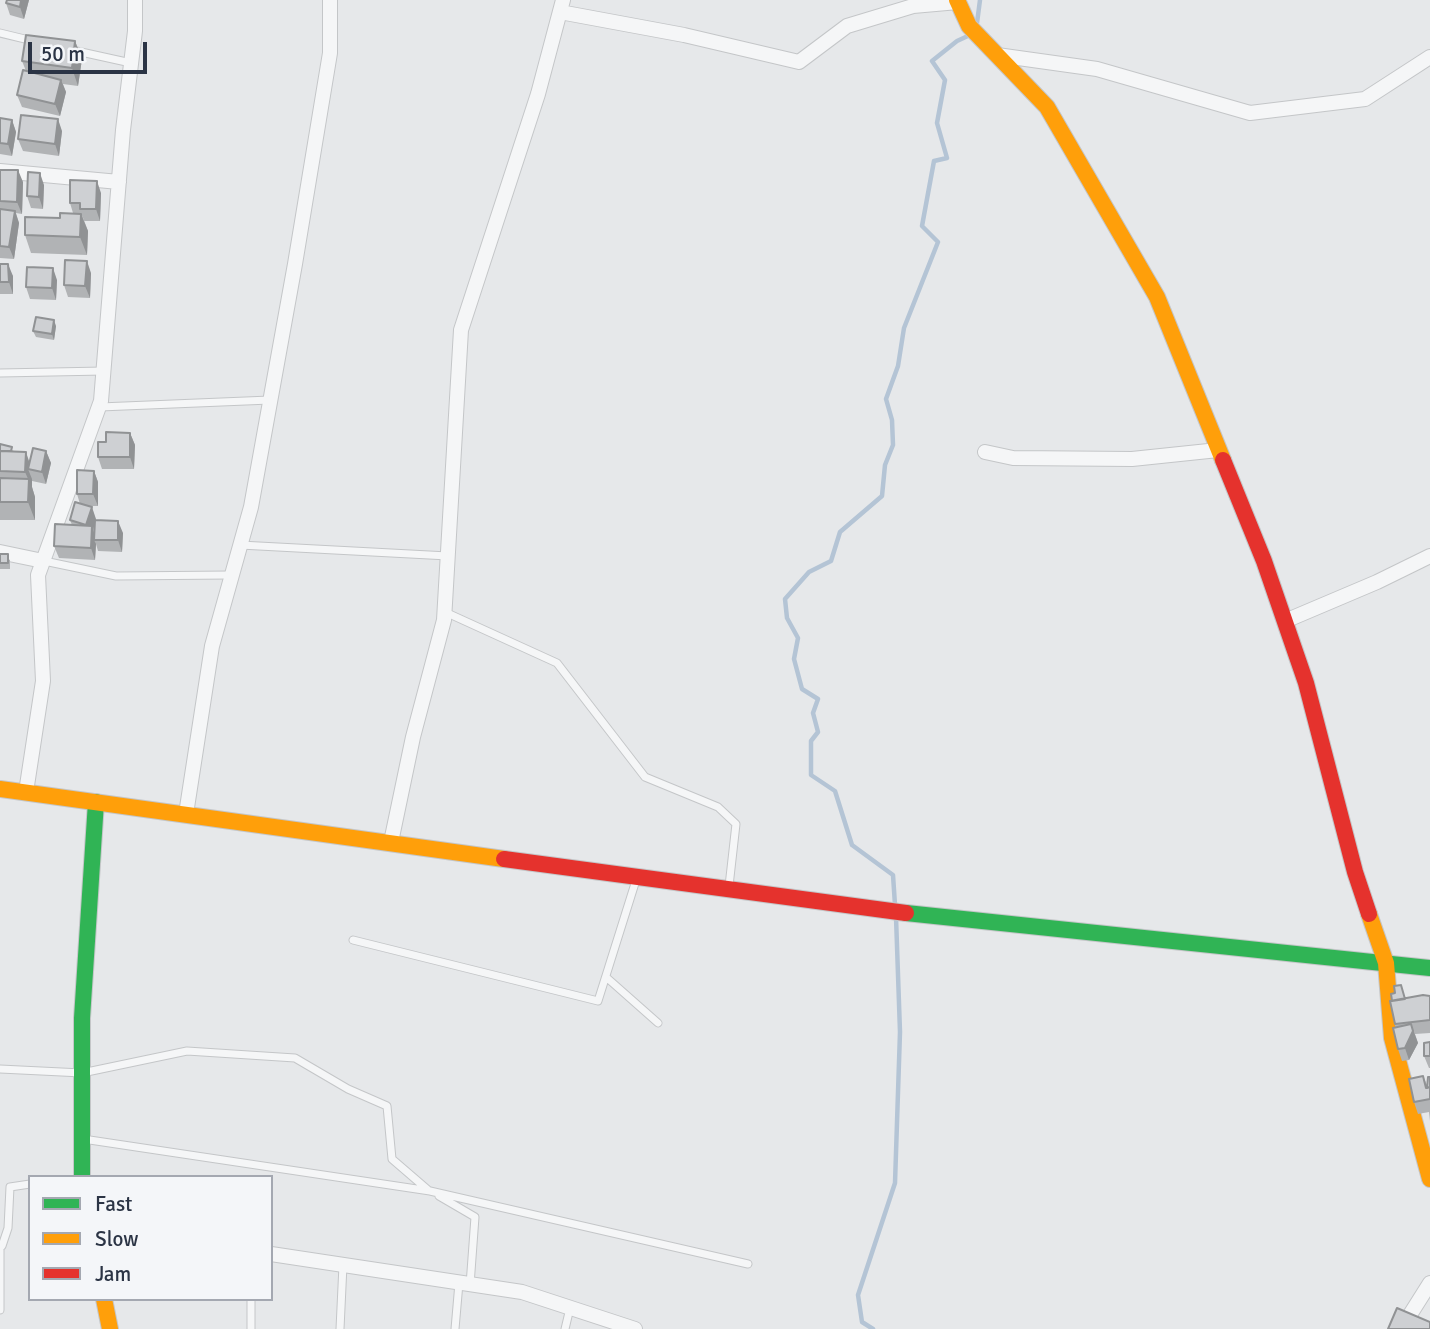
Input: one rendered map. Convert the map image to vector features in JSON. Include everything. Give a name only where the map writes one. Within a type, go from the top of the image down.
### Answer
[{"type":"main road","points":[[958,1],[968,26],[1047,107],[1157,297],[1219,450],[1306,683],[1355,872],[1386,963],[1392,1038],[1430,1179]]},
{"type":"main road","points":[[0,789],[782,896],[1430,968]]},
{"type":"main road","points":[[82,1175],[82,1018],[96,802]]},
{"type":"main road","points":[[104,1301],[110,1329]]},
{"type":"street","points":[[26,792],[43,681],[38,575],[99,407],[104,371],[135,0]]},
{"type":"street","points":[[186,814],[212,646],[251,506],[270,400],[330,53],[330,0]]},
{"type":"street","points":[[391,842],[445,612],[461,330],[538,94],[561,6],[799,62],[847,26],[913,6],[958,1]]},
{"type":"street","points":[[997,55],[1097,69],[1250,113],[1365,99],[1430,57]]},
{"type":"street","points":[[0,171],[119,181]]},
{"type":"street","points":[[985,452],[1013,458],[1132,459],[1219,450]]},
{"type":"street","points":[[0,552],[43,561]]},
{"type":"street","points":[[1285,621],[1377,582],[1430,555]]},
{"type":"street","points":[[273,1254],[522,1293],[628,1328]]},
{"type":"street","points":[[1401,1329],[1430,1283]]},
{"type":"lane","points":[[0,33],[38,42]]},
{"type":"lane","points":[[64,49],[131,62]]},
{"type":"lane","points":[[0,373],[104,371]]},
{"type":"lane","points":[[99,407],[270,400]]},
{"type":"lane","points":[[239,545],[448,556]]},
{"type":"lane","points":[[43,561],[116,576],[230,575]]},
{"type":"lane","points":[[445,612],[557,663],[645,777],[718,807],[736,824],[729,889]]},
{"type":"lane","points":[[353,940],[598,1001],[637,876]]},
{"type":"lane","points":[[606,977],[658,1023]]},
{"type":"lane","points":[[0,1069],[82,1073],[187,1051],[295,1058],[348,1089],[387,1105],[391,1159],[430,1191],[475,1217],[455,1329]]},
{"type":"lane","points":[[82,1139],[430,1191],[748,1264]]},
{"type":"lane","points":[[0,1310],[1,1246],[8,1228],[10,1187],[28,1184]]},
{"type":"lane","points":[[340,1329],[343,1265]]},
{"type":"lane","points":[[251,1301],[251,1329]]},
{"type":"lane","points":[[565,1329],[570,1308]]},
{"type":"building","points":[[7,0],[21,0],[20,7],[6,3]]},
{"type":"building","points":[[26,35],[75,41],[72,68],[22,61]]},
{"type":"building","points":[[23,70],[61,80],[55,104],[17,95]]},
{"type":"building","points":[[21,115],[58,119],[55,144],[18,139]]},
{"type":"building","points":[[0,118],[12,120],[8,144],[0,143]]},
{"type":"building","points":[[0,170],[18,170],[17,202],[0,201]]},
{"type":"building","points":[[28,172],[40,173],[39,197],[27,196]]},
{"type":"building","points":[[70,180],[97,181],[96,209],[80,209],[80,203],[70,203]]},
{"type":"building","points":[[0,209],[15,211],[9,247],[0,246]]},
{"type":"building","points":[[60,213],[81,214],[80,237],[25,235],[25,217],[60,218]]},
{"type":"building","points":[[65,260],[87,261],[85,286],[64,285]]},
{"type":"building","points":[[0,264],[8,264],[9,282],[0,282]]},
{"type":"building","points":[[27,267],[53,268],[52,288],[26,287]]},
{"type":"building","points":[[36,317],[54,320],[52,334],[33,331]]},
{"type":"building","points":[[106,432],[130,433],[130,457],[98,457],[98,442],[106,442]]},
{"type":"building","points":[[0,444],[12,447],[11,451],[0,451]]},
{"type":"building","points":[[33,448],[46,451],[42,472],[28,469]]},
{"type":"building","points":[[0,451],[26,452],[25,472],[0,471]]},
{"type":"building","points":[[77,470],[94,471],[93,494],[77,494]]},
{"type":"building","points":[[0,478],[29,479],[28,502],[0,502]]},
{"type":"building","points":[[75,502],[92,507],[86,525],[70,520]]},
{"type":"building","points":[[95,520],[118,521],[118,540],[94,540]]},
{"type":"building","points":[[55,524],[92,526],[91,548],[54,546]]},
{"type":"building","points":[[0,554],[8,554],[8,563],[0,563]]},
{"type":"building","points":[[1401,985],[1405,999],[1392,1001],[1394,986]]},
{"type":"building","points":[[1430,996],[1430,1020],[1395,1024],[1390,1001]]},
{"type":"building","points":[[1411,1024],[1413,1031],[1405,1048],[1398,1049],[1393,1028]]},
{"type":"building","points":[[1430,1042],[1430,1056],[1424,1056],[1424,1043]]},
{"type":"building","points":[[1423,1076],[1426,1088],[1430,1087],[1430,1099],[1414,1102],[1409,1079]]},
{"type":"building","points":[[1397,1308],[1430,1322],[1430,1329],[1388,1329]]},
{"type":"waterway","points":[[977,23],[980,0]]},
{"type":"waterway","points":[[895,905],[893,875],[852,845],[835,791],[811,775],[811,741],[818,732],[813,713],[818,699],[802,689],[794,659],[798,638],[787,618],[785,599],[809,572],[831,561],[840,532],[882,496],[885,465],[893,445],[892,420],[886,399],[898,366],[904,328],[938,242],[922,226],[934,161],[947,158],[937,123],[945,80],[932,61],[957,41],[970,35]]},
{"type":"waterway","points":[[873,1329],[862,1322],[858,1295],[895,1183],[900,1032],[896,917]]},
{"type":"traffic: fast","points":[[82,1175],[82,1018],[96,802]]},
{"type":"traffic: fast","points":[[906,913],[1430,968]]},
{"type":"traffic: slow","points":[[957,0],[969,26],[1047,107],[1157,297],[1223,460]]},
{"type":"traffic: slow","points":[[0,789],[504,859]]},
{"type":"traffic: slow","points":[[1369,914],[1386,963],[1392,1038],[1430,1179]]},
{"type":"traffic: slow","points":[[104,1301],[110,1329]]},
{"type":"traffic: jam","points":[[1223,460],[1264,561],[1306,683],[1355,872],[1369,914]]},
{"type":"traffic: jam","points":[[504,859],[906,913]]}]
